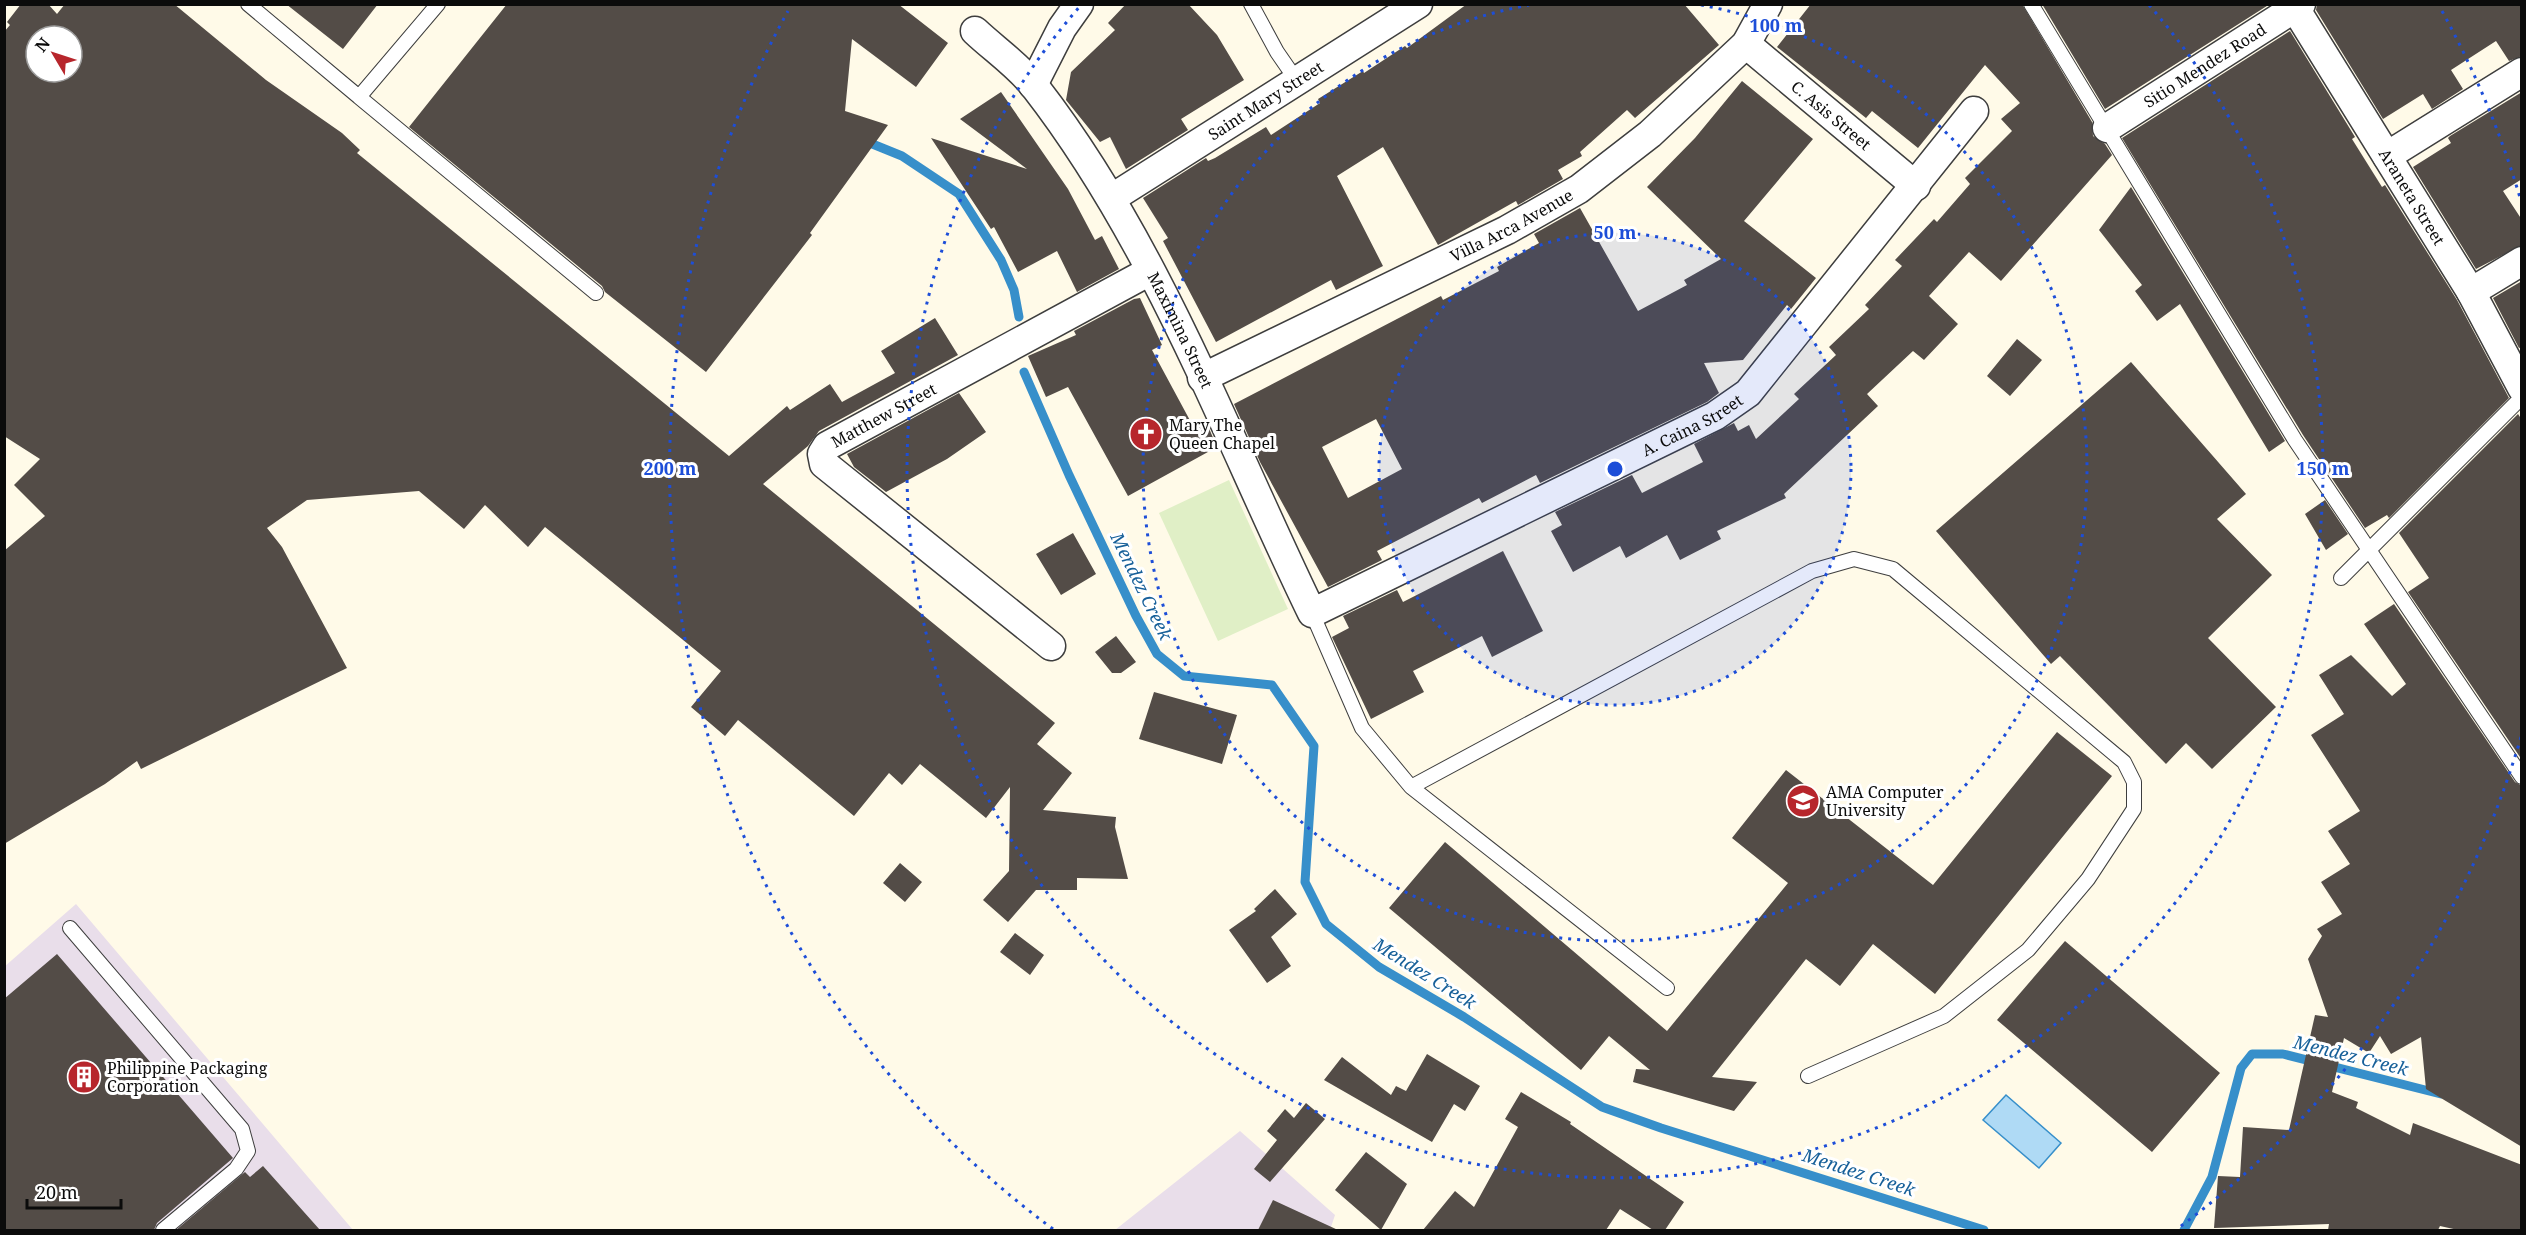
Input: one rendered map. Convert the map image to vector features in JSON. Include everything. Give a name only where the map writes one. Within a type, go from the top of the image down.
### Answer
[{"type":"street","points":[[1033,85],[1062,28],[1079,4]]},
{"type":"street","name":"Saint Mary Street","points":[[1112,198],[1418,4]]},
{"type":"street","name":"Villa Arca Avenue","points":[[1202,378],[1507,230],[1579,189],[1650,134],[1746,44],[1768,4]]},
{"type":"street","name":"Sitio Mendez Road","points":[[2107,128],[2298,6]]},
{"type":"street","name":"Araneta Street","points":[[2298,6],[2471,292],[2522,388]]},
{"type":"street","name":"Maximina Street","points":[[975,31],[1033,85],[1112,198],[1202,378],[1311,613]]},
{"type":"street","name":"C. Asis Street","points":[[1746,44],[1916,186]]},
{"type":"street","points":[[2387,156],[2522,72]]},
{"type":"street","name":"A. Caina Street","points":[[1311,613],[1715,416],[1748,393],[1974,111]]},
{"type":"street","points":[[2471,292],[2522,261]]},
{"type":"street","name":"Matthew Street","points":[[1051,646],[824,464],[822,454],[827,446],[1150,271]]},
{"type":"lane","points":[[248,4],[596,293]]},
{"type":"lane","points":[[359,97],[438,4]]},
{"type":"lane","points":[[1251,4],[1277,52],[1297,81]]},
{"type":"lane","points":[[2031,4],[2295,440],[2522,777]]},
{"type":"lane","points":[[2341,578],[2522,397]]},
{"type":"lane","points":[[1411,787],[1812,571],[1854,559],[1893,569],[2124,762],[2134,782],[2134,809],[2088,879],[2028,950],[1944,1016],[1808,1076]]},
{"type":"lane","name":"Maximina Street","points":[[1311,613],[1362,728],[1411,787],[1667,988]]},
{"type":"lane","points":[[70,928],[242,1129],[248,1151],[236,1169],[163,1230]]},
{"type":"shaded area","name":"Philippine Packaging Corporation","points":[[76,904],[353,1230],[5,1230],[4,967]]},
{"type":"shaded area","points":[[1240,1131],[1335,1215],[1330,1230],[1115,1230]]},
{"type":"green space","points":[[1229,480],[1288,609],[1218,641],[1159,513]]},
{"type":"water","points":[[2006,1095],[2061,1143],[2039,1168],[1983,1120]]},
{"type":"building","points":[[21,4],[48,4],[57,14],[65,4],[174,4],[266,80],[342,133],[360,150],[357,153],[729,456],[787,406],[790,410],[830,384],[842,402],[895,373],[881,351],[935,318],[958,355],[819,431],[808,446],[763,484],[1055,723],[1037,744],[1072,773],[1043,810],[1116,817],[1115,827],[1128,879],[1077,878],[1077,890],[1036,890],[1008,922],[983,900],[1009,871],[1010,787],[986,818],[920,764],[902,785],[889,773],[854,816],[738,720],[725,736],[691,707],[721,671],[545,527],[528,547],[485,505],[464,529],[419,491],[307,500],[267,528],[282,547],[347,668],[141,769],[137,761],[105,784],[4,844],[4,551],[45,516],[14,485],[40,459],[4,436],[4,32],[10,25],[7,22]]},
{"type":"building","points":[[286,4],[378,4],[343,49]]},
{"type":"building","points":[[507,4],[898,4],[948,43],[916,87],[852,39],[845,111],[888,125],[810,233],[812,235],[706,372],[605,292],[602,286],[409,127]]},
{"type":"building","points":[[1126,4],[1188,4],[1217,35],[1244,80],[1181,119],[1188,130],[1126,169],[1110,137],[1100,142],[1066,100],[1071,72],[1115,30],[1108,23]]},
{"type":"building","points":[[1467,4],[1684,4],[1719,45],[1635,118],[1627,110],[1580,152],[1582,156],[1558,170],[1563,179],[1518,205],[1516,201],[1438,245],[1383,147],[1337,176],[1383,266],[1336,290],[1331,280],[1216,342],[1163,241],[1168,238],[1143,198],[1206,158],[1208,161],[1215,158],[1266,127],[1271,135],[1320,103],[1318,99],[1405,46],[1407,48]]},
{"type":"building","points":[[1811,4],[2022,4],[2092,122],[2093,136],[2105,144],[2112,155],[2001,281],[1969,252],[1929,296],[1958,324],[1924,360],[1913,351],[1867,394],[1878,406],[1784,494],[1786,498],[1717,531],[1721,539],[1680,560],[1667,535],[1626,558],[1620,546],[1573,572],[1551,531],[1562,525],[1555,512],[1632,475],[1642,493],[1703,462],[1694,444],[1734,423],[1738,431],[1749,425],[1756,439],[1799,399],[1794,394],[1836,355],[1829,347],[1869,309],[1865,305],[1902,266],[1895,260],[1934,219],[1937,222],[1970,184],[1965,178],[2012,131],[2001,119],[2020,103],[1985,65],[1918,148],[1872,111],[1866,118],[1777,47]]},
{"type":"building","points":[[2042,4],[2270,4],[2105,109]]},
{"type":"building","points":[[2317,4],[2522,4],[2522,56],[2509,61],[2496,41],[2451,70],[2463,89],[2432,109],[2423,94],[2383,119],[2316,10]]},
{"type":"building","points":[[2290,31],[2355,137],[2352,139],[2382,187],[2385,185],[2457,300],[2509,398],[2389,518],[2387,515],[2365,528],[2303,435],[2122,138]]},
{"type":"building","points":[[1742,81],[1813,139],[1744,221],[1816,278],[1791,309],[1787,305],[1743,360],[1704,363],[1719,393],[1707,402],[1540,483],[1536,475],[1482,503],[1479,498],[1377,551],[1382,560],[1328,587],[1260,462],[1234,404],[1441,296],[1443,300],[1499,271],[1497,267],[1539,243],[1534,234],[1580,208],[1638,311],[1687,285],[1684,280],[1721,259],[1647,187],[1695,138]],"holes":[[[1376,419],[1402,469],[1348,498],[1322,447]]]},
{"type":"building","points":[[1001,92],[1068,189],[1095,240],[1102,236],[1119,269],[1077,292],[1057,251],[1018,272],[994,227],[991,229],[931,138],[1027,169],[960,119]]},
{"type":"building","points":[[2522,92],[2522,179],[2503,191],[2522,220],[2522,245],[2476,269],[2413,167],[2451,143],[2448,138],[2450,136]]},
{"type":"building","points":[[2131,187],[2285,441],[2269,452],[2180,304],[2157,321],[2135,291],[2142,285],[2099,230]]},
{"type":"building","points":[[2522,281],[2522,347],[2519,348],[2493,298]]},
{"type":"building","points":[[1140,298],[1162,345],[1152,350],[1193,426],[1205,419],[1217,447],[1128,496],[1068,387],[1046,397],[1028,356],[1076,335],[1074,331]]},
{"type":"building","points":[[2017,339],[2042,360],[2010,396],[1987,376]]},
{"type":"building","points":[[2131,362],[2246,494],[2217,519],[2272,575],[2208,638],[2276,707],[2212,769],[2186,743],[2166,764],[2060,656],[2051,664],[1936,531]]},
{"type":"building","points":[[959,393],[986,432],[947,459],[886,492],[854,467],[847,454]]},
{"type":"building","points":[[2518,414],[2522,420],[2522,760],[2408,592],[2429,578],[2399,533]]},
{"type":"building","points":[[2325,500],[2348,534],[2326,550],[2305,514]]},
{"type":"building","points":[[1073,533],[1096,574],[1061,595],[1036,554]]},
{"type":"building","points":[[1503,551],[1543,631],[1492,657],[1482,636],[1413,671],[1424,692],[1371,719],[1332,637],[1349,628],[1343,616],[1397,590],[1403,602]]},
{"type":"building","points":[[2394,604],[2515,782],[2522,786],[2522,1147],[2426,1089],[2421,1037],[2391,1054],[2380,1036],[2369,1053],[2344,1038],[2332,1092],[2358,1102],[2356,1108],[2410,1135],[2413,1123],[2522,1165],[2522,1230],[2458,1230],[2440,1226],[2438,1230],[2328,1230],[2329,1224],[2214,1228],[2218,1176],[2240,1177],[2243,1127],[2289,1130],[2315,1015],[2328,1017],[2308,959],[2322,936],[2317,929],[2342,914],[2321,882],[2350,864],[2328,831],[2360,811],[2311,735],[2344,714],[2319,675],[2351,655],[2392,696],[2406,684],[2364,624]]},
{"type":"building","points":[[1116,636],[1136,662],[1121,673],[1112,673],[1095,652]]},
{"type":"building","points":[[1154,692],[1237,715],[1222,764],[1139,739]]},
{"type":"building","points":[[2057,732],[2112,776],[1935,994],[1873,944],[1840,986],[1806,959],[1712,1077],[1757,1082],[1734,1111],[1633,1082],[1636,1069],[1650,1070],[1609,1036],[1581,1070],[1389,908],[1445,842],[1667,1031],[1788,883],[1732,838],[1786,770],[1933,885]]},
{"type":"building","points":[[900,863],[922,882],[905,902],[883,883]]},
{"type":"building","points":[[1275,889],[1297,914],[1271,937],[1291,966],[1267,983],[1229,930],[1256,911],[1254,909]]},
{"type":"building","points":[[1015,933],[1044,955],[1030,975],[1000,952]]},
{"type":"building","points":[[2065,941],[2220,1073],[2152,1152],[1997,1020]]},
{"type":"building","name":"Philippine Packaging Corporation","points":[[57,954],[233,1158],[157,1223],[154,1230],[4,1230],[4,999]]},
{"type":"building","points":[[1427,1054],[1480,1086],[1465,1111],[1454,1104],[1432,1142],[1324,1080],[1342,1057],[1391,1095],[1396,1086],[1406,1091]]},
{"type":"building","points":[[1521,1092],[1571,1122],[1570,1124],[1684,1202],[1665,1230],[1653,1230],[1620,1209],[1606,1230],[1423,1230],[1455,1191],[1474,1207],[1518,1127],[1505,1119]]},
{"type":"building","points":[[1306,1103],[1325,1119],[1270,1182],[1254,1169],[1277,1140],[1267,1131],[1285,1109],[1294,1118]]},
{"type":"building","points":[[1366,1152],[1407,1184],[1381,1230],[1335,1190]]},
{"type":"building","points":[[263,1166],[320,1230],[176,1230],[245,1172],[250,1177]]},
{"type":"building","points":[[1273,1200],[1338,1230],[1258,1230]]},
{"type":"waterway","points":[[865,141],[902,156],[959,194],[1001,260],[1014,290],[1019,317]]},
{"type":"waterway","name":"Mendez Creek","points":[[1024,372],[1069,475],[1136,616],[1157,654],[1184,676],[1272,685],[1314,746],[1305,882],[1326,924],[1379,967],[1464,1017],[1602,1107],[1661,1128],[1984,1230]]},
{"type":"waterway","name":"Mendez Creek","points":[[2184,1230],[2212,1177],[2241,1068],[2252,1054],[2283,1054],[2441,1094]]},
{"type":"place","name":"Mary The Queen Chapel","points":[[1146,434]]},
{"type":"place","name":"AMA Computer University","points":[[1803,801]]},
{"type":"place","name":"Philippine Packaging Corporation","points":[[84,1077]]}]
